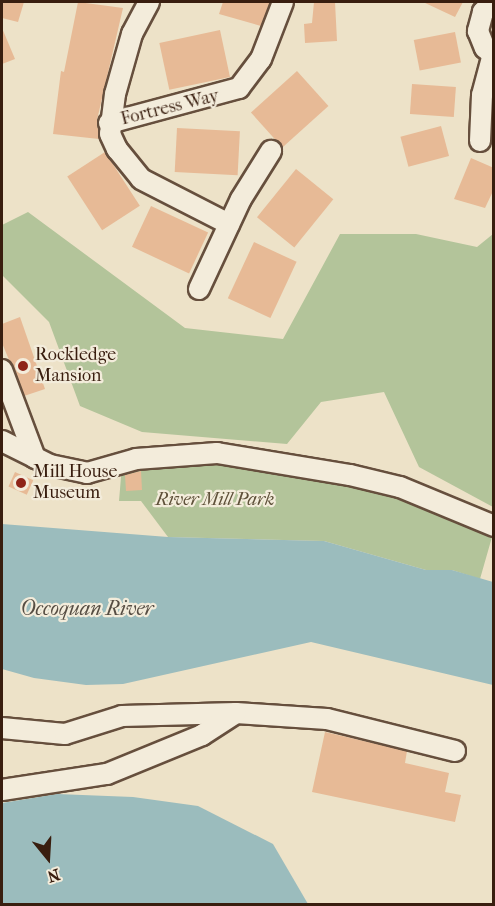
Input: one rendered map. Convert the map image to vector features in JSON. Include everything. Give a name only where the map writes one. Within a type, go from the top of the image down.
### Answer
[{"type":"street","points":[[149,2],[132,34],[109,123],[114,145],[141,179],[229,224]]},
{"type":"street","name":"Fortress Way","points":[[109,123],[239,88],[261,59],[283,2]]},
{"type":"street","points":[[480,141],[482,95],[493,55],[485,48],[478,31],[483,12],[494,2]]},
{"type":"street","points":[[200,289],[229,224],[271,151]]},
{"type":"street","points":[[2,370],[35,458]]},
{"type":"street","points":[[2,441],[35,458],[87,473],[136,459],[230,454],[400,487],[494,526]]},
{"type":"street","points":[[2,728],[65,734],[122,716],[236,712],[327,719],[455,751]]},
{"type":"street","points":[[2,790],[107,774],[202,735],[236,712]]},
{"type":"green space","points":[[28,212],[185,328],[283,339],[340,234],[416,234],[477,247],[493,234],[493,507],[419,467],[384,392],[321,402],[287,444],[142,432],[80,406],[49,322],[2,275],[2,225]]},
{"type":"green space","name":"River Mill Park","points":[[220,462],[397,494],[464,524],[492,537],[480,579],[452,570],[426,570],[324,541],[168,537],[141,501],[119,501],[122,465]]},
{"type":"water","name":"Occoquan River","points":[[2,524],[168,537],[324,541],[426,570],[452,570],[493,582],[493,685],[311,642],[123,684],[86,685],[34,678],[2,669]]},
{"type":"water","points":[[57,794],[133,797],[198,806],[273,844],[308,904],[2,904],[2,803]]},
{"type":"building","points":[[2,2],[24,2],[18,22],[2,18]]},
{"type":"building","points":[[78,2],[123,8],[97,120],[99,139],[53,134],[61,71],[64,72]]},
{"type":"building","points":[[223,2],[270,2],[261,26],[219,14]]},
{"type":"building","points":[[314,2],[335,2],[337,41],[305,43],[304,24],[312,23]]},
{"type":"building","points":[[423,2],[463,2],[455,17]]},
{"type":"building","points":[[2,28],[15,59],[2,64]]},
{"type":"building","points":[[220,30],[230,77],[169,90],[159,43]]},
{"type":"building","points":[[455,32],[461,62],[420,70],[414,40]]},
{"type":"building","points":[[297,71],[328,106],[282,147],[251,112]]},
{"type":"building","points":[[412,84],[456,87],[454,117],[410,114]]},
{"type":"building","points":[[441,126],[449,156],[408,167],[400,137]]},
{"type":"building","points":[[177,128],[240,131],[238,175],[175,172]]},
{"type":"building","points":[[105,152],[140,206],[102,230],[67,177]]},
{"type":"building","points":[[471,158],[494,168],[494,189],[485,208],[454,199]]},
{"type":"building","points":[[296,169],[333,199],[294,247],[257,217]]},
{"type":"building","points":[[151,206],[208,233],[189,273],[132,247]]},
{"type":"building","points":[[254,242],[297,262],[270,318],[228,298]]},
{"type":"building","name":"Rockledge Mansion","points":[[20,317],[45,389],[24,396],[2,343],[2,324]]},
{"type":"building","points":[[141,471],[142,490],[126,491],[125,475]]},
{"type":"building","name":"Mill House Museum","points":[[15,472],[33,480],[27,495],[8,487]]},
{"type":"building","points":[[325,732],[407,751],[405,763],[449,773],[445,792],[461,795],[455,822],[312,792]]},
{"type":"place","name":"Rockledge Mansion","points":[[23,366]]},
{"type":"place","name":"Mill House Museum","points":[[21,483]]}]
